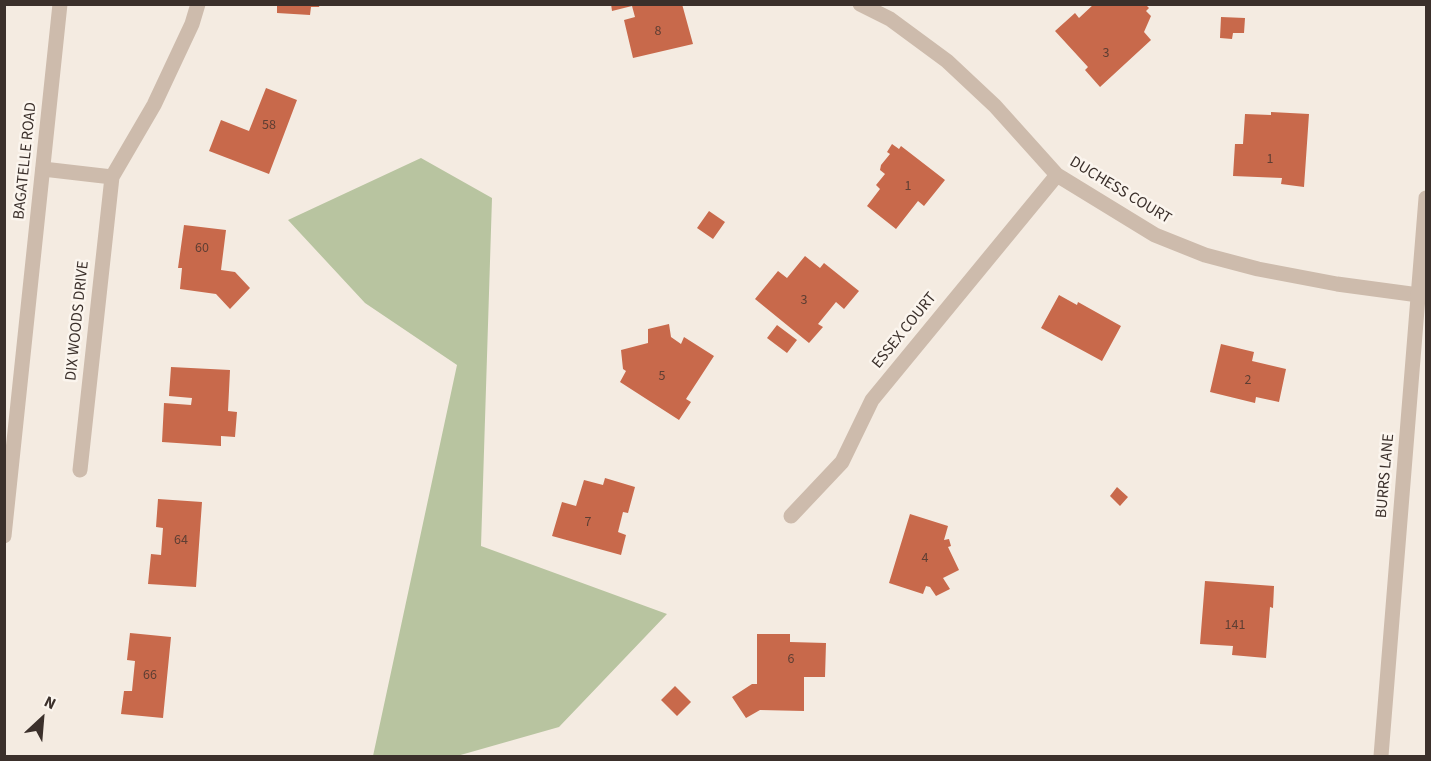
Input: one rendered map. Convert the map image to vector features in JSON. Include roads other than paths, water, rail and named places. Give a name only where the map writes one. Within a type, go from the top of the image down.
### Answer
[{"type":"street","name":"BAGATELLE ROAD","points":[[4,536],[60,4]]},
{"type":"street","name":"DIX WOODS DRIVE","points":[[80,470],[111,177],[154,105],[192,24],[198,4]]},
{"type":"street","name":"DUCHESS COURT","points":[[860,4],[890,20],[947,61],[995,106],[1057,175],[1155,235],[1205,255],[1258,270],[1423,296]]},
{"type":"street","points":[[43,169],[111,177]]},
{"type":"street","name":"ESSEX COURT","points":[[790,516],[842,462],[872,400],[1057,175]]},
{"type":"street","name":"BURRS LANE","points":[[1380,756],[1423,296],[1426,198]]}]
